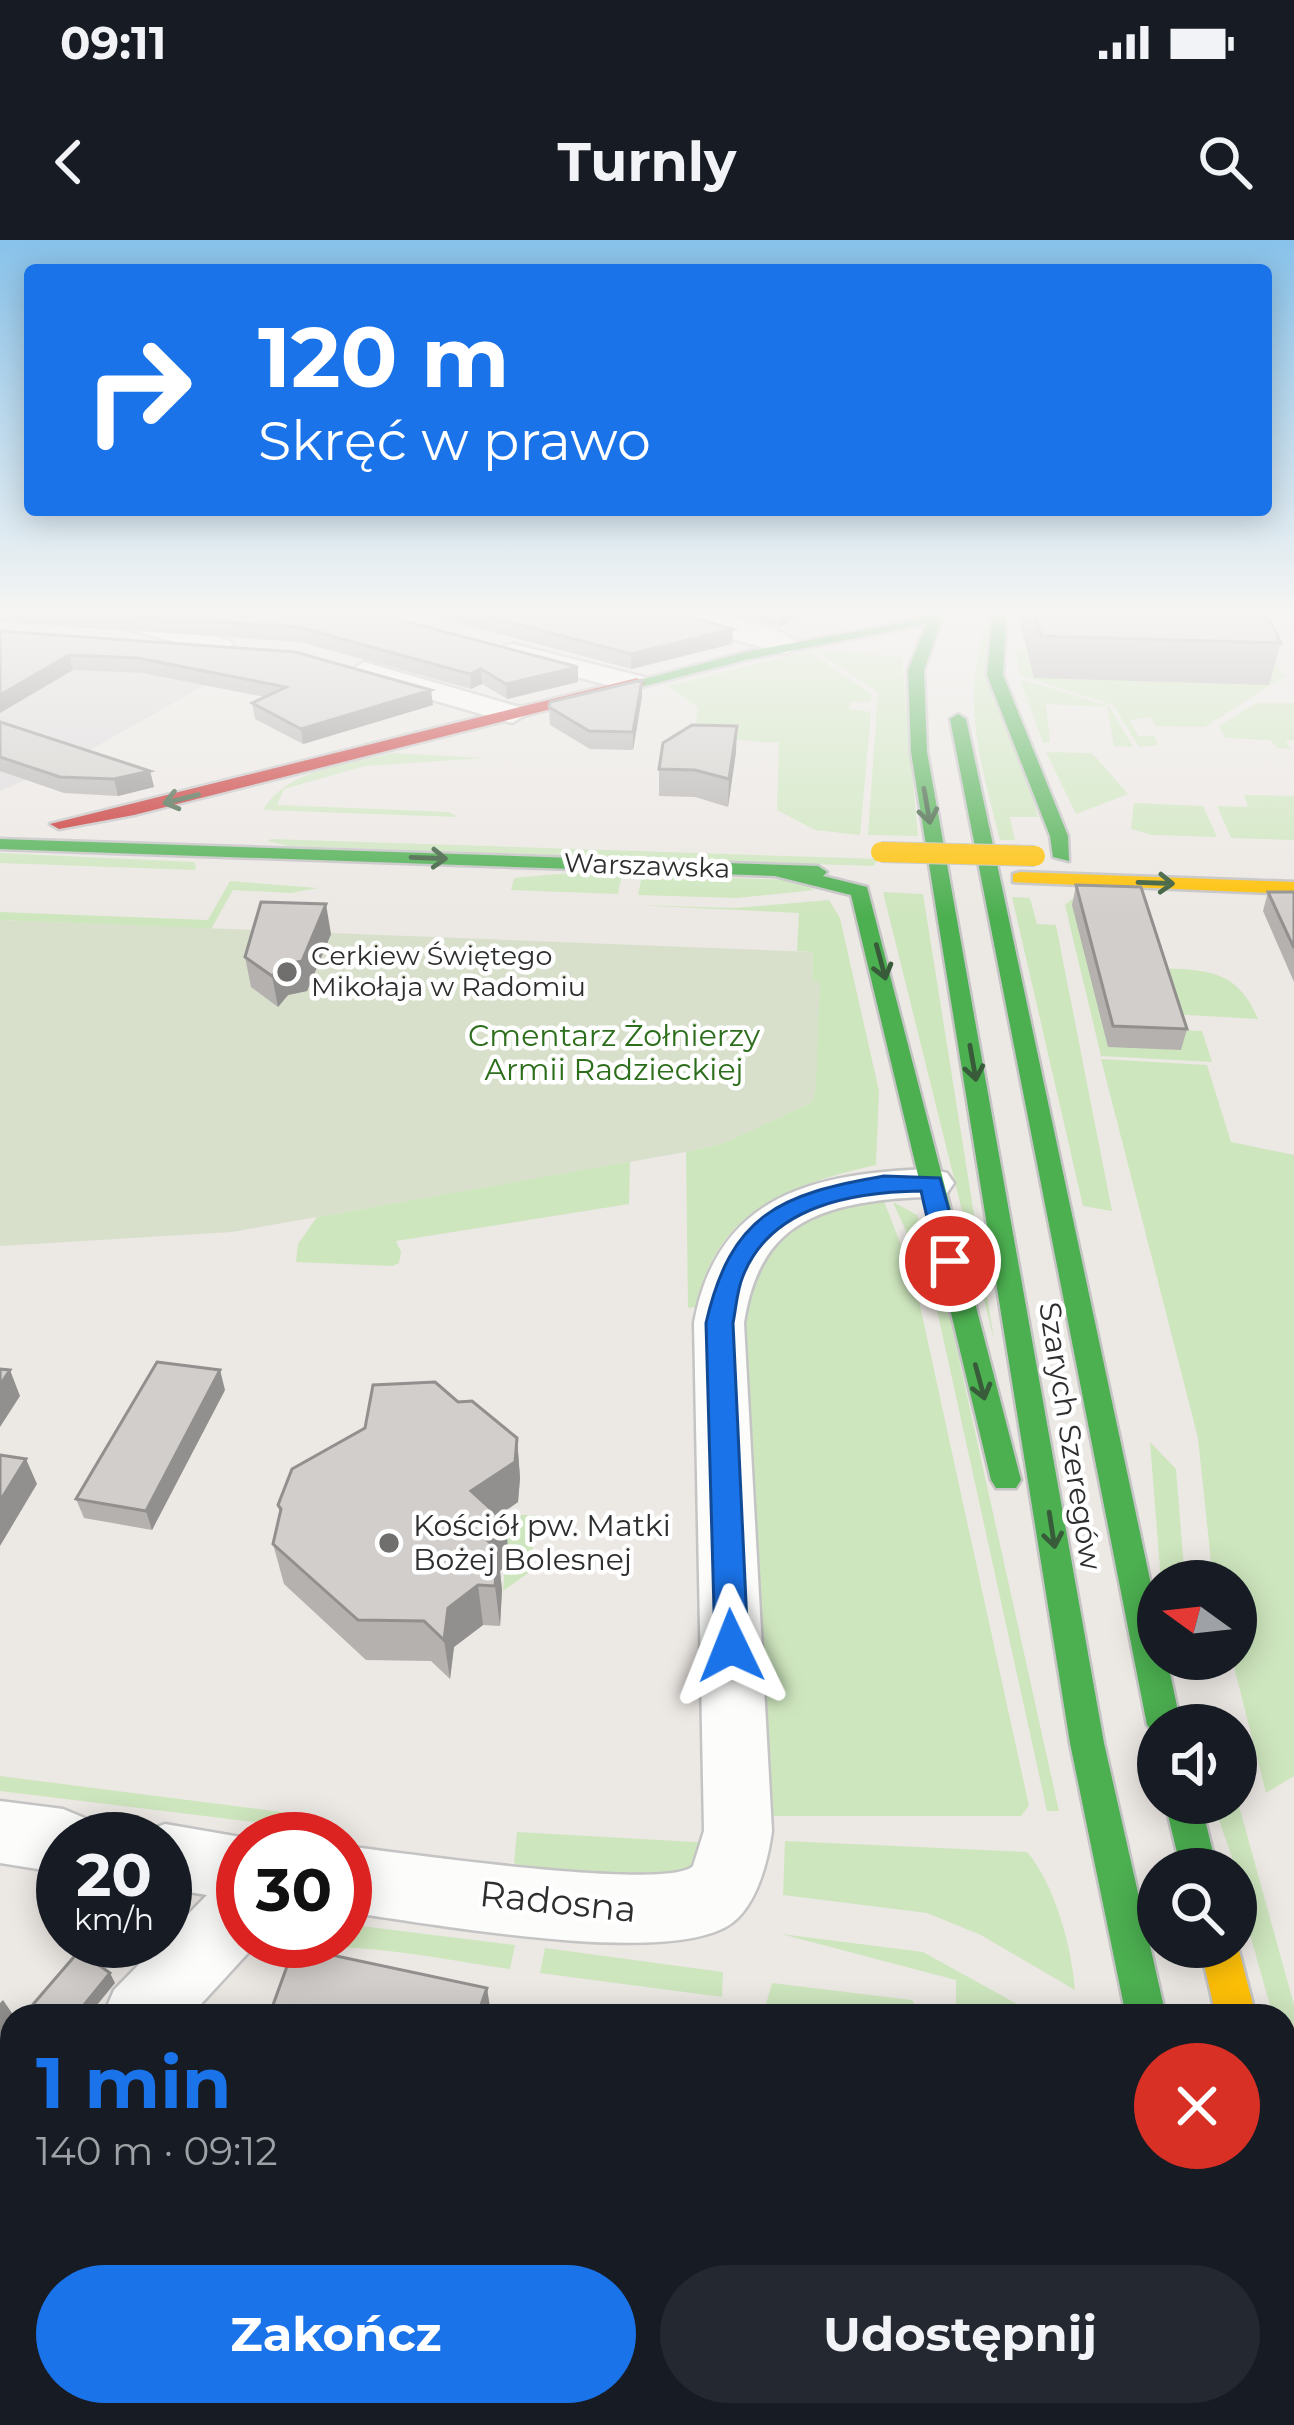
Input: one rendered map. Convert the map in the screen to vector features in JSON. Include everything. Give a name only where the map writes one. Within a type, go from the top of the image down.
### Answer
[{"type":"main road","points":[[59,824],[516,713]]},
{"type":"main road","name":"Szarych Szeregów","points":[[914,713],[929,859],[1104,1831],[1143,2004]]},
{"type":"main road","name":"Szarych Szeregów","points":[[956,713],[1160,1704]]},
{"type":"main road","points":[[1010,713],[1059,836],[1039,869]]},
{"type":"main road","points":[[270,853],[249,844],[236,821],[257,788],[294,770]]},
{"type":"main road","name":"Warszawska","points":[[0,822],[236,821],[840,850],[875,871],[929,859],[1294,888]]},
{"type":"main road","name":"Warszawska","points":[[0,844],[777,871],[1294,865]]},
{"type":"main road","points":[[875,871],[900,1039],[1012,1504]]},
{"type":"main road","points":[[1029,1568],[1104,1831]]},
{"type":"main road","points":[[1224,1968],[1233,2004]]},
{"type":"street","name":"Radosna","points":[[372,1882],[670,1911],[701,1903],[714,1893],[736,1845],[719,1323],[722,1298],[744,1250],[758,1233],[798,1205],[820,1195],[868,1186],[932,1184]]},
{"type":"street","points":[[0,1832],[36,1837]]},
{"type":"street","points":[[151,2004],[216,1936]]},
{"type":"shaded area","points":[[0,713],[156,713],[74,759],[0,791]]},
{"type":"green space","points":[[697,713],[871,713],[860,835],[815,830],[777,810],[779,742],[736,739],[696,722]]},
{"type":"green space","points":[[877,713],[907,713],[918,836],[868,835]]},
{"type":"green space","points":[[974,713],[1010,713],[1038,817],[1010,817],[1015,840],[1000,840]]},
{"type":"green space","points":[[1032,713],[1047,713],[1050,742],[1043,743]]},
{"type":"green space","points":[[1108,713],[1113,713],[1133,747],[1114,746]]},
{"type":"green space","points":[[1118,713],[1227,713],[1205,727],[1155,726],[1151,717],[1130,720],[1138,736],[1155,736],[1158,745],[1139,747]]},
{"type":"green space","points":[[1240,713],[1294,713],[1294,740],[1286,741],[1291,749],[1277,748],[1270,740],[1225,738],[1219,726]]},
{"type":"green space","points":[[1046,752],[1092,753],[1128,794],[1076,814]]},
{"type":"green space","points":[[392,753],[485,758],[365,766],[284,789],[277,805],[449,812],[458,817],[263,810],[287,785],[303,777]]},
{"type":"green space","points":[[1244,795],[1294,796],[1294,840],[1231,838],[1217,806],[1248,807]]},
{"type":"green space","points":[[1134,803],[1203,806],[1217,837],[1152,835],[1131,829]]},
{"type":"green space","points":[[268,841],[879,859],[873,866],[288,846]]},
{"type":"green space","points":[[0,853],[194,862],[196,866],[195,870],[0,863]]},
{"type":"green space","points":[[622,874],[618,894],[511,890],[514,878]]},
{"type":"green space","points":[[642,875],[796,880],[814,890],[737,898],[638,895]]},
{"type":"green space","points":[[230,881],[318,888],[291,893],[233,890],[211,929],[0,920],[0,912],[208,920]]},
{"type":"green space","points":[[883,892],[923,894],[994,1340]]},
{"type":"green space","points":[[1012,897],[1030,898],[1037,924],[1056,925],[1112,1211],[1083,1206]]},
{"type":"green space","points":[[1072,899],[1100,899],[1175,1030],[1202,1031],[1212,1062],[1101,1056],[1065,905]]},
{"type":"green space","points":[[829,900],[840,918],[879,1091],[876,1165],[814,1182],[761,1207],[720,1247],[696,1307],[688,1308],[686,1152],[724,1143],[812,1102],[820,982],[812,981],[813,952],[797,951],[799,913],[634,905],[734,908]]},
{"type":"green space","name":"Cmentarz Żołnierzy Armii Radzieckiej","points":[[0,920],[813,952],[812,981],[820,981],[816,1087],[812,1102],[724,1143],[686,1152],[232,1232],[0,1246]]},
{"type":"green space","points":[[1155,968],[1217,975],[1240,990],[1258,1019],[1170,1014]]},
{"type":"green space","points":[[1101,1059],[1207,1065],[1231,1142],[1294,1155],[1294,1776],[1266,1793],[1257,1758],[1257,1704],[1243,1704],[1237,1680],[1257,1680],[1257,1560],[1211,1560],[1198,1438]]},
{"type":"green space","points":[[630,1161],[629,1204],[396,1241],[401,1252],[399,1263],[393,1266],[296,1262],[298,1244],[317,1217]]},
{"type":"green space","points":[[883,1199],[914,1278],[1029,1806],[1021,1816],[768,1816],[739,1326],[755,1269],[784,1235],[830,1210]]},
{"type":"green space","points":[[893,1202],[917,1215],[945,1296],[1059,1811],[1047,1811],[933,1292]]},
{"type":"green space","points":[[1150,1442],[1176,1469],[1183,1560],[1159,1560]]},
{"type":"green space","points":[[499,1515],[535,1515],[531,1571],[503,1591],[505,1567],[474,1534]]},
{"type":"green space","points":[[0,1776],[282,1812],[216,1812],[216,1817],[0,1791]]},
{"type":"green space","points":[[1220,1824],[1244,1824],[1251,1848],[1229,1848]]},
{"type":"green space","points":[[517,1832],[713,1843],[681,1882],[522,1873],[514,1862]]},
{"type":"green space","points":[[785,1841],[1027,1852],[1046,1881],[1060,1917],[1075,1990],[981,1935],[927,1913],[783,1895]]},
{"type":"green space","points":[[1257,1871],[1294,2004],[1270,2004],[1257,1959]]},
{"type":"green space","points":[[372,1927],[515,1945],[510,1969],[372,1949]]},
{"type":"green space","points":[[781,1934],[923,1952],[1017,2004],[956,2004],[956,1980]]},
{"type":"green space","points":[[545,1948],[723,1972],[722,1997],[540,1973]]},
{"type":"green space","points":[[772,1983],[915,2004],[766,2004]]},
{"type":"building","points":[[271,713],[354,713],[301,729]]},
{"type":"building","points":[[559,713],[636,713],[633,732],[589,731]]},
{"type":"building","points":[[0,722],[150,771],[114,779],[60,777],[0,757]]},
{"type":"building","points":[[692,725],[737,726],[729,779],[695,770],[659,769],[663,743]]},
{"type":"building","points":[[1076,885],[1141,887],[1187,1029],[1113,1026]]},
{"type":"building","points":[[1268,892],[1294,892],[1294,948]]},
{"type":"building","points":[[261,902],[326,904],[302,961],[283,965],[272,976],[245,957]]},
{"type":"building","points":[[157,1362],[220,1370],[146,1511],[76,1499]]},
{"type":"building","name":"Kościół pw. Matki Bożej Bolesnej","points":[[435,1382],[458,1402],[472,1401],[517,1438],[515,1462],[471,1491],[506,1523],[487,1540],[498,1550],[495,1586],[478,1585],[448,1608],[444,1640],[424,1621],[358,1620],[273,1544],[278,1505],[292,1469],[365,1428],[373,1385]]},
{"type":"building","points":[[0,1455],[26,1459],[0,1501]]},
{"type":"building","points":[[372,1964],[487,1988],[481,2004],[273,2004],[286,1968],[372,1968]]},
{"type":"building","points":[[64,1968],[103,1968],[110,1973],[85,2004],[33,2004]]},
{"type":"traffic: fast","points":[[918,713],[919,752],[1087,1743],[1143,2004]]},
{"type":"traffic: fast","points":[[1010,713],[1059,836],[1062,857]]},
{"type":"traffic: fast","points":[[958,719],[1160,1704]]},
{"type":"traffic: fast","points":[[0,844],[818,872]]},
{"type":"traffic: fast","points":[[777,871],[860,891],[1006,1480]]},
{"type":"traffic: fast","points":[[1188,1824],[1194,1848]]},
{"type":"traffic: slow","points":[[881,852],[1035,856]]},
{"type":"traffic: slow","points":[[1020,878],[1294,888]]},
{"type":"traffic: slow","points":[[1224,1968],[1233,2004]]},
{"type":"traffic: jam","points":[[59,824],[134,810],[518,713]]},
{"type":"place","name":"Cerkiew Świętego Mikołaja w Radomiu","points":[[287,972]]},
{"type":"place","name":"Kościół pw. Matki Bożej Bolesnej","points":[[389,1543]]},
{"type":"route","points":[[731,1646],[719,1323],[730,1274],[758,1233],[798,1205],[820,1195],[884,1184],[932,1184],[950,1261]]}]
